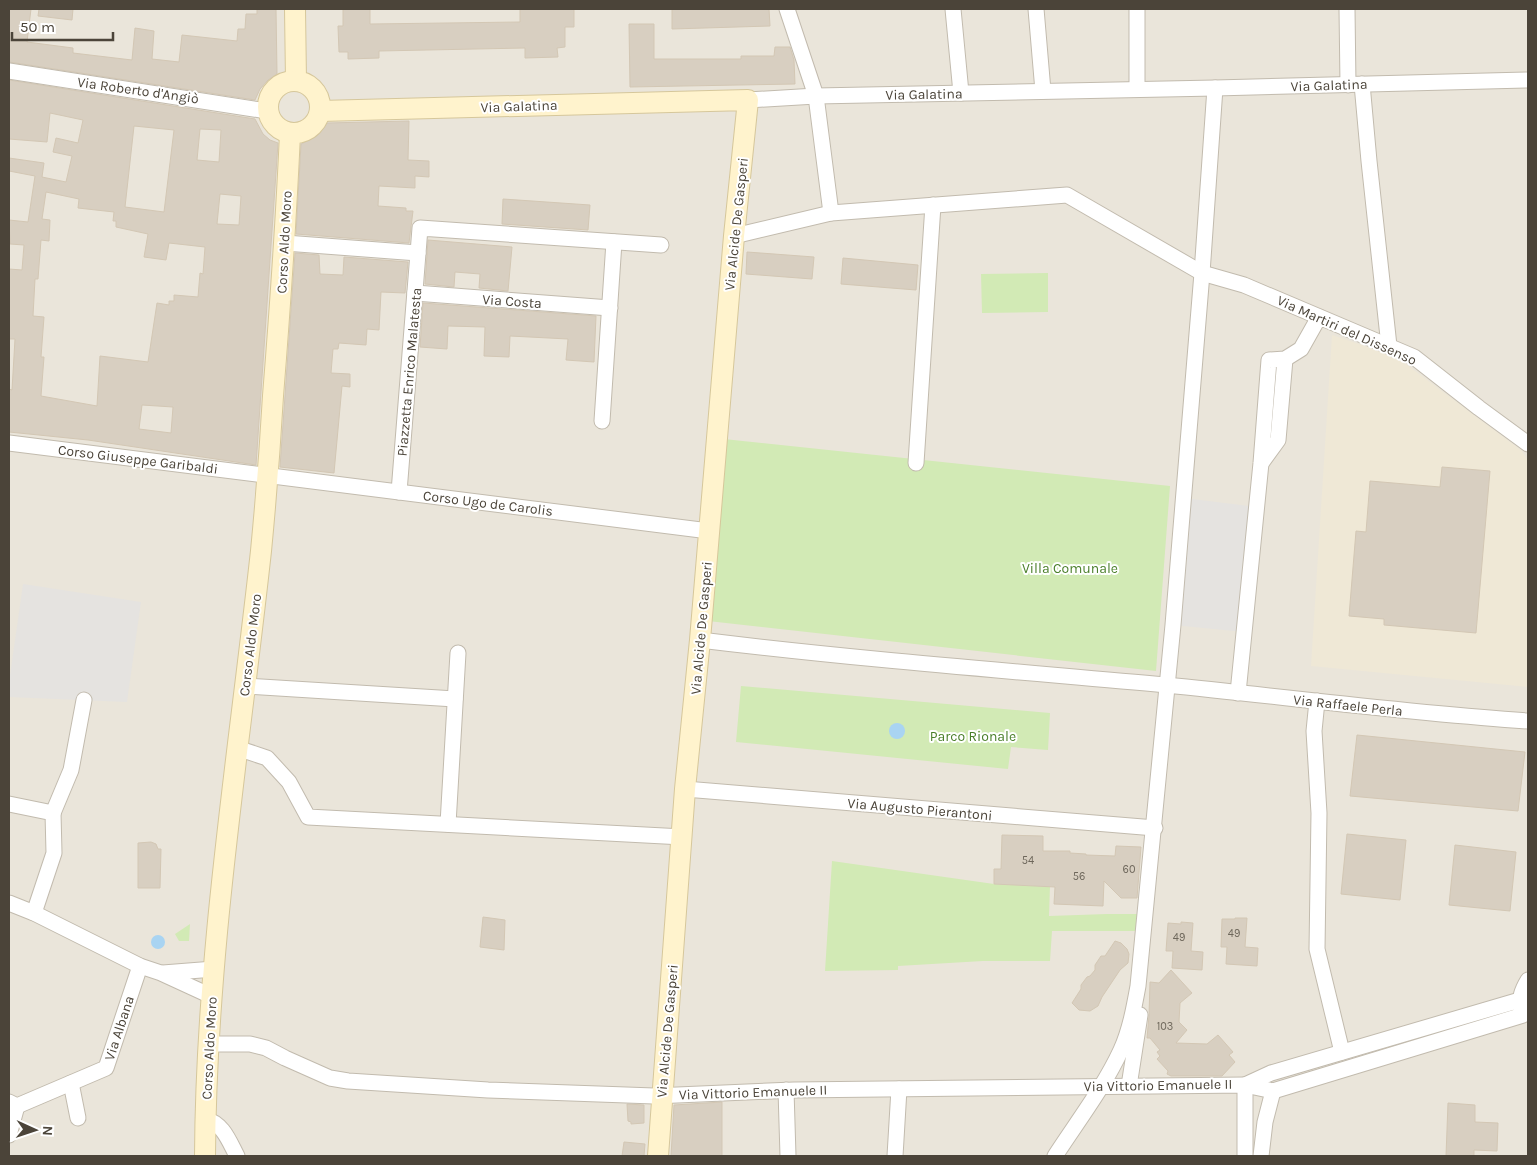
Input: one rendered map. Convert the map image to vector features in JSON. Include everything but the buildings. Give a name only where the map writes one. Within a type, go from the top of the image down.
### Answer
[{"type":"main road","points":[[295,9],[296,81]]},
{"type":"main road","points":[[296,81],[304,83],[317,94],[320,111],[317,119],[306,131],[290,134],[274,126],[267,110],[270,95],[275,89],[288,82],[296,81]]},
{"type":"main road","name":"Via Galatina","points":[[320,111],[748,100]]},
{"type":"main road","name":"Via Alcide De Gasperi","points":[[658,1156],[683,837],[685,789],[700,640],[734,236],[748,100]]},
{"type":"main road","name":"Corso Aldo Moro","points":[[205,1156],[211,996],[217,917],[261,550],[268,475],[285,243],[290,134]]},
{"type":"street","points":[[787,9],[816,96],[830,213]]},
{"type":"street","points":[[953,9],[961,93]]},
{"type":"street","points":[[1036,9],[1043,91]]},
{"type":"street","points":[[1137,9],[1137,89]]},
{"type":"street","points":[[1347,9],[1355,85],[1369,161],[1389,346]]},
{"type":"street","name":"Via Roberto d'Angiò","points":[[9,71],[267,110]]},
{"type":"street","name":"Via Galatina","points":[[748,100],[816,96],[1528,80]]},
{"type":"street","points":[[1055,1156],[1120,1051],[1131,1021],[1138,986],[1168,686],[1202,273],[1215,88]]},
{"type":"street","name":"Via Martiri del Dissenso","points":[[734,236],[830,213],[1066,195],[1202,273],[1244,286],[1414,357],[1528,444]]},
{"type":"street","points":[[916,463],[933,205]]},
{"type":"street","name":"Piazzetta Enrico Malatesta","points":[[399,492],[420,228],[614,242]]},
{"type":"street","points":[[602,421],[614,242],[662,245]]},
{"type":"street","points":[[285,243],[418,253]]},
{"type":"street","name":"Via Costa","points":[[415,293],[610,308]]},
{"type":"street","points":[[1238,693],[1261,463],[1269,360],[1286,359],[1301,349],[1319,317]]},
{"type":"street","points":[[1261,463],[1278,440],[1286,359]]},
{"type":"street","name":"Corso Giuseppe Garibaldi","points":[[9,443],[268,475]]},
{"type":"street","name":"Corso Ugo de Carolis","points":[[268,475],[709,531]]},
{"type":"street","name":"Via Raffaele Perla","points":[[700,640],[1455,716],[1528,720]]},
{"type":"street","points":[[448,824],[458,653]]},
{"type":"street","points":[[245,686],[455,699]]},
{"type":"street","points":[[34,913],[54,853],[53,813],[71,770],[84,700]]},
{"type":"street","points":[[1316,701],[1314,732],[1319,813],[1317,949],[1342,1052]]},
{"type":"street","points":[[237,748],[267,758],[289,782],[308,817],[683,837]]},
{"type":"street","name":"Via Augusto Pierantoni","points":[[685,789],[1155,828]]},
{"type":"street","points":[[9,804],[53,813]]},
{"type":"street","points":[[9,903],[34,913],[140,966],[161,973],[211,996]]},
{"type":"street","name":"Via Albana","points":[[13,1104],[106,1068],[140,966]]},
{"type":"street","points":[[161,973],[214,969]]},
{"type":"street","points":[[1526,1018],[1520,1000],[1522,989],[1528,980]]},
{"type":"street","points":[[1129,1086],[1139,1023],[1138,986]]},
{"type":"street","name":"Via Vittorio Emanuele II","points":[[1245,1085],[1271,1073],[1520,1000]]},
{"type":"street","name":"Via Vittorio Emanuele II","points":[[209,1044],[250,1044],[266,1048],[330,1078],[348,1081],[488,1090],[662,1096],[786,1090],[1245,1085],[1272,1091],[1526,1018]]},
{"type":"street","points":[[71,1083],[78,1118]]},
{"type":"street","points":[[1245,1085],[1245,1156]]},
{"type":"street","points":[[895,1156],[899,1089]]},
{"type":"street","points":[[786,1090],[788,1156]]},
{"type":"street","points":[[1261,1156],[1265,1122],[1272,1091]]},
{"type":"street","points":[[9,1135],[13,1104]]},
{"type":"street","points":[[205,1119],[215,1121],[238,1156]]},
{"type":"shaded area","points":[[9,9],[1528,9],[1528,1156],[9,1156]]},
{"type":"shaded area","points":[[1332,335],[1395,356],[1522,451],[1528,461],[1528,687],[1311,666]]},
{"type":"shaded area","points":[[1184,498],[1257,507],[1244,632],[1173,625]]},
{"type":"shaded area","points":[[23,584],[141,602],[127,702],[9,697],[9,682]]},
{"type":"green space","points":[[1048,273],[1048,312],[982,313],[981,274]]},
{"type":"green space","name":"Villa Comunale","points":[[724,439],[1170,486],[1156,671],[708,621]]},
{"type":"green space","name":"Parco Rionale","points":[[741,686],[1050,713],[1048,750],[1011,747],[1008,769],[736,742]]},
{"type":"green space","points":[[832,861],[994,884],[1050,886],[1049,916],[1146,914],[1145,931],[1052,931],[1050,961],[983,961],[898,966],[898,970],[825,971]]},
{"type":"green space","points":[[190,924],[189,941],[179,941],[175,934]]},
{"type":"water","points":[[897,723],[903,725],[905,731],[903,737],[897,739],[891,737],[889,731],[891,725]]},
{"type":"water","points":[[155,935],[161,935],[165,942],[161,949],[155,949],[151,945],[151,939]]}]
